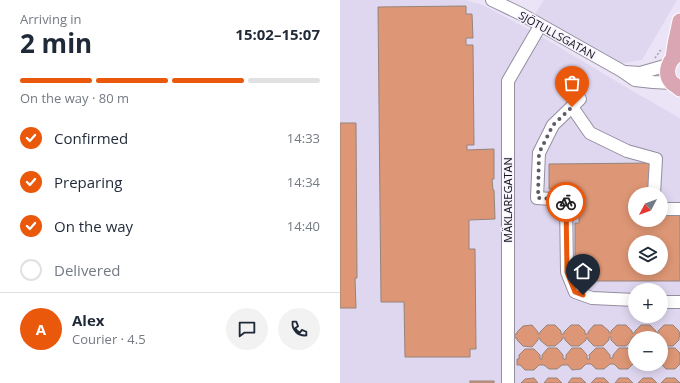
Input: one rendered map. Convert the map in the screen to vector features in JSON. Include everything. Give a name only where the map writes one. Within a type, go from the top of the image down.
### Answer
[{"type":"main road","points":[[676,86],[669,78],[668,57],[675,44],[680,21]]},
{"type":"street","name":"SJÖTULLSGATAN","points":[[492,0],[622,71],[635,80],[676,86]]},
{"type":"street","name":"MÄKLAREGATAN","points":[[508,383],[508,81],[540,26]]},
{"type":"street","name":"SJÖTULLSGATAN","points":[[622,71],[640,73],[668,57]]},
{"type":"street","points":[[628,300],[592,298],[575,292],[567,272],[566,200],[538,198],[539,153],[553,125],[576,103],[590,133],[627,151],[656,159],[654,187]]},
{"type":"street","points":[[668,209],[680,209]]},
{"type":"street","points":[[668,302],[680,302]]},
{"type":"shaded area","points":[[340,0],[465,0],[483,5],[539,35],[680,118],[680,383],[340,383]]},
{"type":"shaded area","points":[[544,0],[677,0],[642,60],[617,64],[534,16]]},
{"type":"building","points":[[466,6],[466,14],[472,14],[473,38],[466,38],[466,45],[473,45],[474,145],[467,145],[467,150],[494,149],[494,179],[492,179],[495,219],[469,220],[469,249],[475,249],[476,349],[470,349],[470,357],[405,357],[404,302],[381,302],[378,7]]},
{"type":"building","points":[[340,123],[356,123],[356,308],[340,308]]},
{"type":"building","points":[[653,163],[653,187],[628,187],[628,227],[668,227],[668,214],[680,214],[680,281],[575,281],[575,223],[579,223],[579,189],[549,189],[549,164]]},
{"type":"building","points":[[532,325],[538,334],[540,334],[540,332],[547,325],[555,325],[561,331],[561,334],[564,334],[564,332],[571,325],[579,325],[585,331],[585,334],[588,334],[594,325],[602,325],[609,331],[609,333],[611,333],[617,325],[626,325],[632,331],[628,331],[628,344],[626,346],[617,346],[611,340],[611,337],[609,337],[609,340],[603,346],[594,346],[588,338],[586,338],[586,340],[579,346],[571,346],[565,338],[562,338],[562,340],[555,346],[547,346],[540,340],[540,338],[538,338],[532,347],[523,346],[517,338],[514,338],[514,334],[517,334],[523,326]]},
{"type":"building","points":[[641,325],[650,325],[656,331],[635,331]]},
{"type":"building","points":[[664,325],[673,325],[679,331],[679,340],[673,346],[668,346],[668,331],[658,331]]},
{"type":"building","points":[[548,348],[557,348],[563,355],[563,359],[566,359],[566,355],[572,348],[581,348],[587,355],[587,359],[590,359],[589,355],[596,348],[604,348],[610,355],[610,358],[613,358],[613,355],[619,348],[628,348],[628,369],[619,369],[614,364],[610,364],[604,369],[596,369],[591,364],[586,364],[581,369],[572,370],[568,365],[562,365],[557,369],[549,369],[544,365],[539,365],[534,370],[525,370],[520,365],[517,365],[519,355],[525,349],[534,349],[540,355],[540,359],[542,359],[542,355]]},
{"type":"building","points":[[668,348],[675,348],[680,353],[680,364],[675,369],[668,369]]},
{"type":"building","points":[[534,378],[538,383],[521,383],[525,379]]},
{"type":"building","points":[[548,378],[557,378],[562,383],[544,383]]},
{"type":"building","points":[[572,378],[581,378],[586,383],[568,383]]},
{"type":"building","points":[[596,378],[604,378],[609,383],[591,383]]},
{"type":"building","points":[[619,378],[628,378],[633,383],[615,383]]},
{"type":"building","points":[[643,378],[652,378],[657,383],[638,383]]},
{"type":"building","points":[[666,378],[675,378],[680,383],[661,383]]},
{"type":"building","points":[[470,381],[494,381],[494,383],[470,383]]},
{"type":"way so far","points":[[566,202],[566,200],[538,198],[539,153],[553,125],[572,107]]},
{"type":"route","points":[[566,202],[567,272],[575,292],[583,295]]}]
